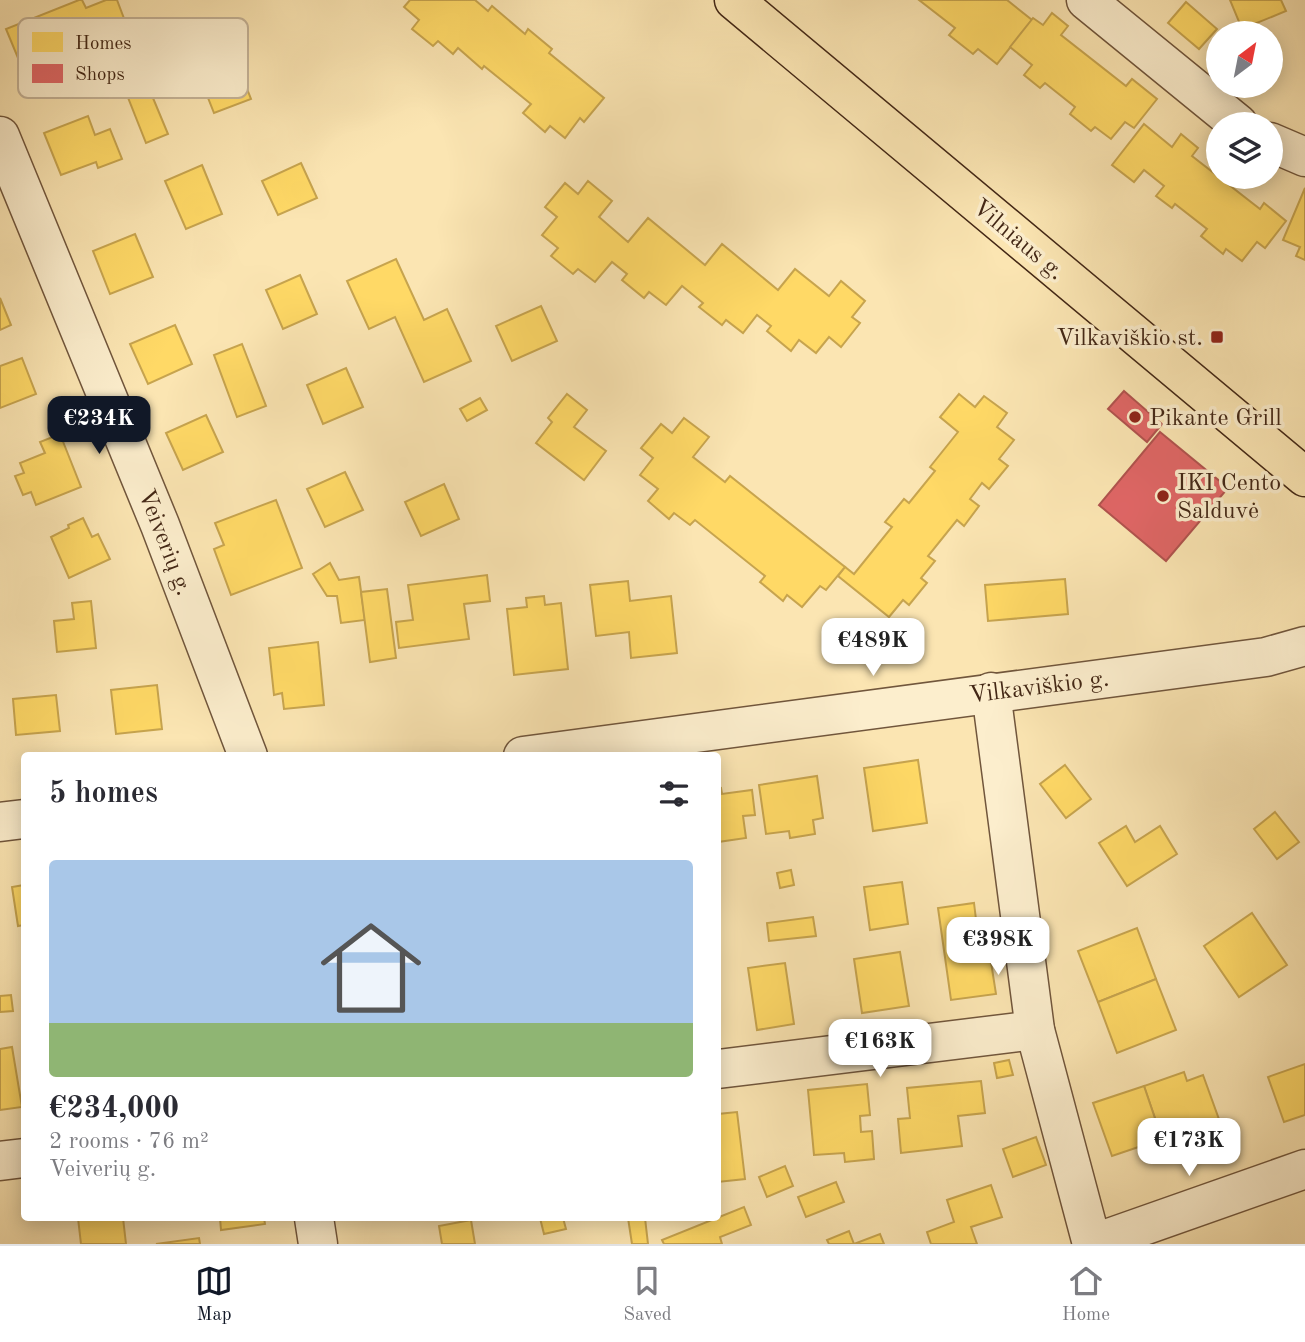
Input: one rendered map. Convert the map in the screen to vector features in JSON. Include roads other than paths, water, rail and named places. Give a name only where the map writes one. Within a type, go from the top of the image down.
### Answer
[{"type":"highway","name":"Vilniaus g.","points":[[737,1],[1305,477]]},
{"type":"street","points":[[1086,0],[1223,112]]},
{"type":"street","name":"Veiverių g.","points":[[0,136],[160,525],[246,752]]},
{"type":"street","points":[[1283,148],[1305,157]]},
{"type":"street","name":"Vilkaviškio g.","points":[[552,752],[1266,657],[1305,646]]},
{"type":"street","points":[[991,692],[1035,1030],[1092,1244],[1305,1169]]},
{"type":"street","points":[[0,822],[21,819]]},
{"type":"street","points":[[721,1069],[1035,1030]]},
{"type":"street","points":[[0,1161],[21,1158]]},
{"type":"street","points":[[314,1221],[318,1244]]},
{"type":"place","name":"Vilkaviškio st.","points":[[1217,337]]},
{"type":"place","name":"Pikante Grill","points":[[1135,417]]},
{"type":"place","name":"IKI Cento Salduvė","points":[[1163,496]]}]
